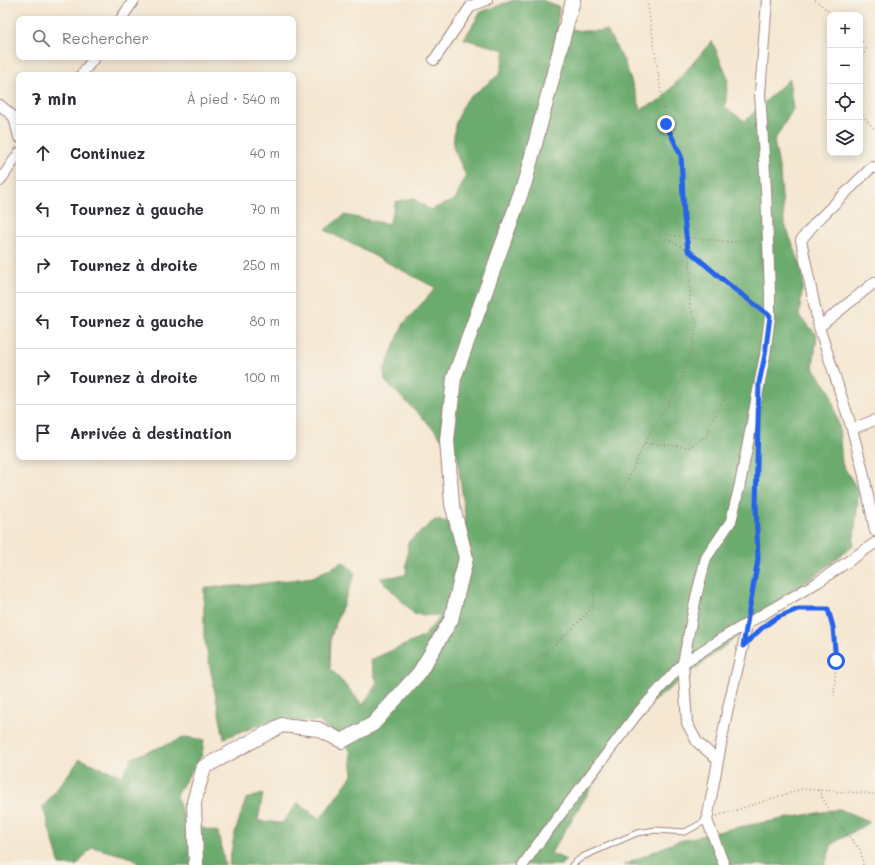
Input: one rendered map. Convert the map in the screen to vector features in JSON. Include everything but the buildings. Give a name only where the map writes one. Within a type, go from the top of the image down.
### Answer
[{"type":"street","points":[[123,16],[134,0]]},
{"type":"street","points":[[434,60],[471,6],[487,0]]},
{"type":"street","points":[[196,865],[194,802],[204,767],[282,725],[318,729],[342,742],[373,724],[419,673],[451,620],[466,558],[452,504],[447,440],[454,378],[525,182],[573,0]]},
{"type":"street","points":[[718,760],[697,742],[687,723],[683,663],[696,597],[706,558],[731,521],[740,484],[765,355],[770,316],[766,190],[760,93],[767,0]]},
{"type":"street","points":[[83,72],[93,60]]},
{"type":"street","points":[[0,105],[14,118],[16,126]]},
{"type":"street","points":[[0,181],[16,157]]},
{"type":"street","points":[[875,168],[872,167],[816,222],[801,240],[819,327],[852,428],[863,471],[875,530]]},
{"type":"street","points":[[819,327],[875,282]]},
{"type":"street","points":[[852,428],[875,420]]},
{"type":"street","points":[[523,865],[637,714],[683,663],[818,582],[875,542]]},
{"type":"street","points":[[724,865],[707,820],[727,712],[747,624]]},
{"type":"lane","points":[[572,865],[582,856],[637,833],[656,830],[685,832],[707,820]]},
{"type":"path","points":[[408,685],[487,686],[532,664],[566,635],[593,607],[600,538],[644,443],[679,388],[697,323],[690,308],[690,266],[684,218],[681,156],[666,124],[647,0]]},
{"type":"path","points":[[815,0],[829,12]]},
{"type":"path","points":[[863,44],[866,49],[863,56]]},
{"type":"path","points":[[863,116],[875,130]]},
{"type":"path","points":[[629,223],[658,234],[688,250],[728,284],[770,316]]},
{"type":"path","points":[[658,234],[731,242],[768,238]]},
{"type":"path","points":[[644,443],[689,447],[700,442],[707,436],[712,421],[740,371],[749,359],[765,355]]},
{"type":"path","points":[[747,624],[758,559],[756,505],[758,444]]},
{"type":"path","points":[[743,646],[762,628],[776,618],[798,609],[828,609],[833,627],[836,661],[834,696]]},
{"type":"path","points":[[707,820],[802,789],[875,794]]},
{"type":"path","points":[[818,790],[836,821],[861,851],[863,865]]},
{"type":"green space","points":[[514,0],[542,0],[559,7],[557,26],[581,31],[607,31],[624,61],[641,109],[660,101],[712,41],[728,78],[725,108],[745,121],[789,79],[793,109],[774,141],[780,172],[784,222],[804,274],[799,316],[817,335],[813,368],[830,391],[839,426],[842,464],[859,492],[853,546],[637,714],[551,853],[566,860],[561,865],[229,865],[234,836],[246,799],[263,794],[258,821],[282,823],[298,803],[320,819],[353,774],[350,750],[319,721],[271,721],[224,738],[204,637],[204,588],[252,585],[313,577],[343,562],[355,573],[331,636],[330,668],[363,705],[377,683],[370,660],[423,637],[441,616],[414,614],[380,578],[406,575],[408,542],[435,520],[466,524],[457,455],[426,421],[385,381],[384,370],[404,323],[436,288],[325,230],[344,215],[389,224],[396,202],[413,198],[430,210],[455,200],[466,176],[453,147],[455,125],[465,101],[500,74],[505,50],[464,39],[481,12]]},
{"type":"green space","points":[[186,737],[204,740],[202,755],[176,795],[186,824],[218,832],[225,865],[139,865],[133,858],[92,847],[77,865],[60,865],[43,807],[80,759],[122,776],[132,758]]},
{"type":"green space","points":[[840,809],[870,822],[832,844],[825,865],[624,865],[675,842],[738,827]]},
{"type":"route","points":[[666,124],[681,156],[684,218],[688,250],[728,284],[770,316],[765,355],[759,383],[756,505],[758,559],[743,646],[762,628],[776,618],[798,609],[828,609],[833,627],[836,661]]}]
